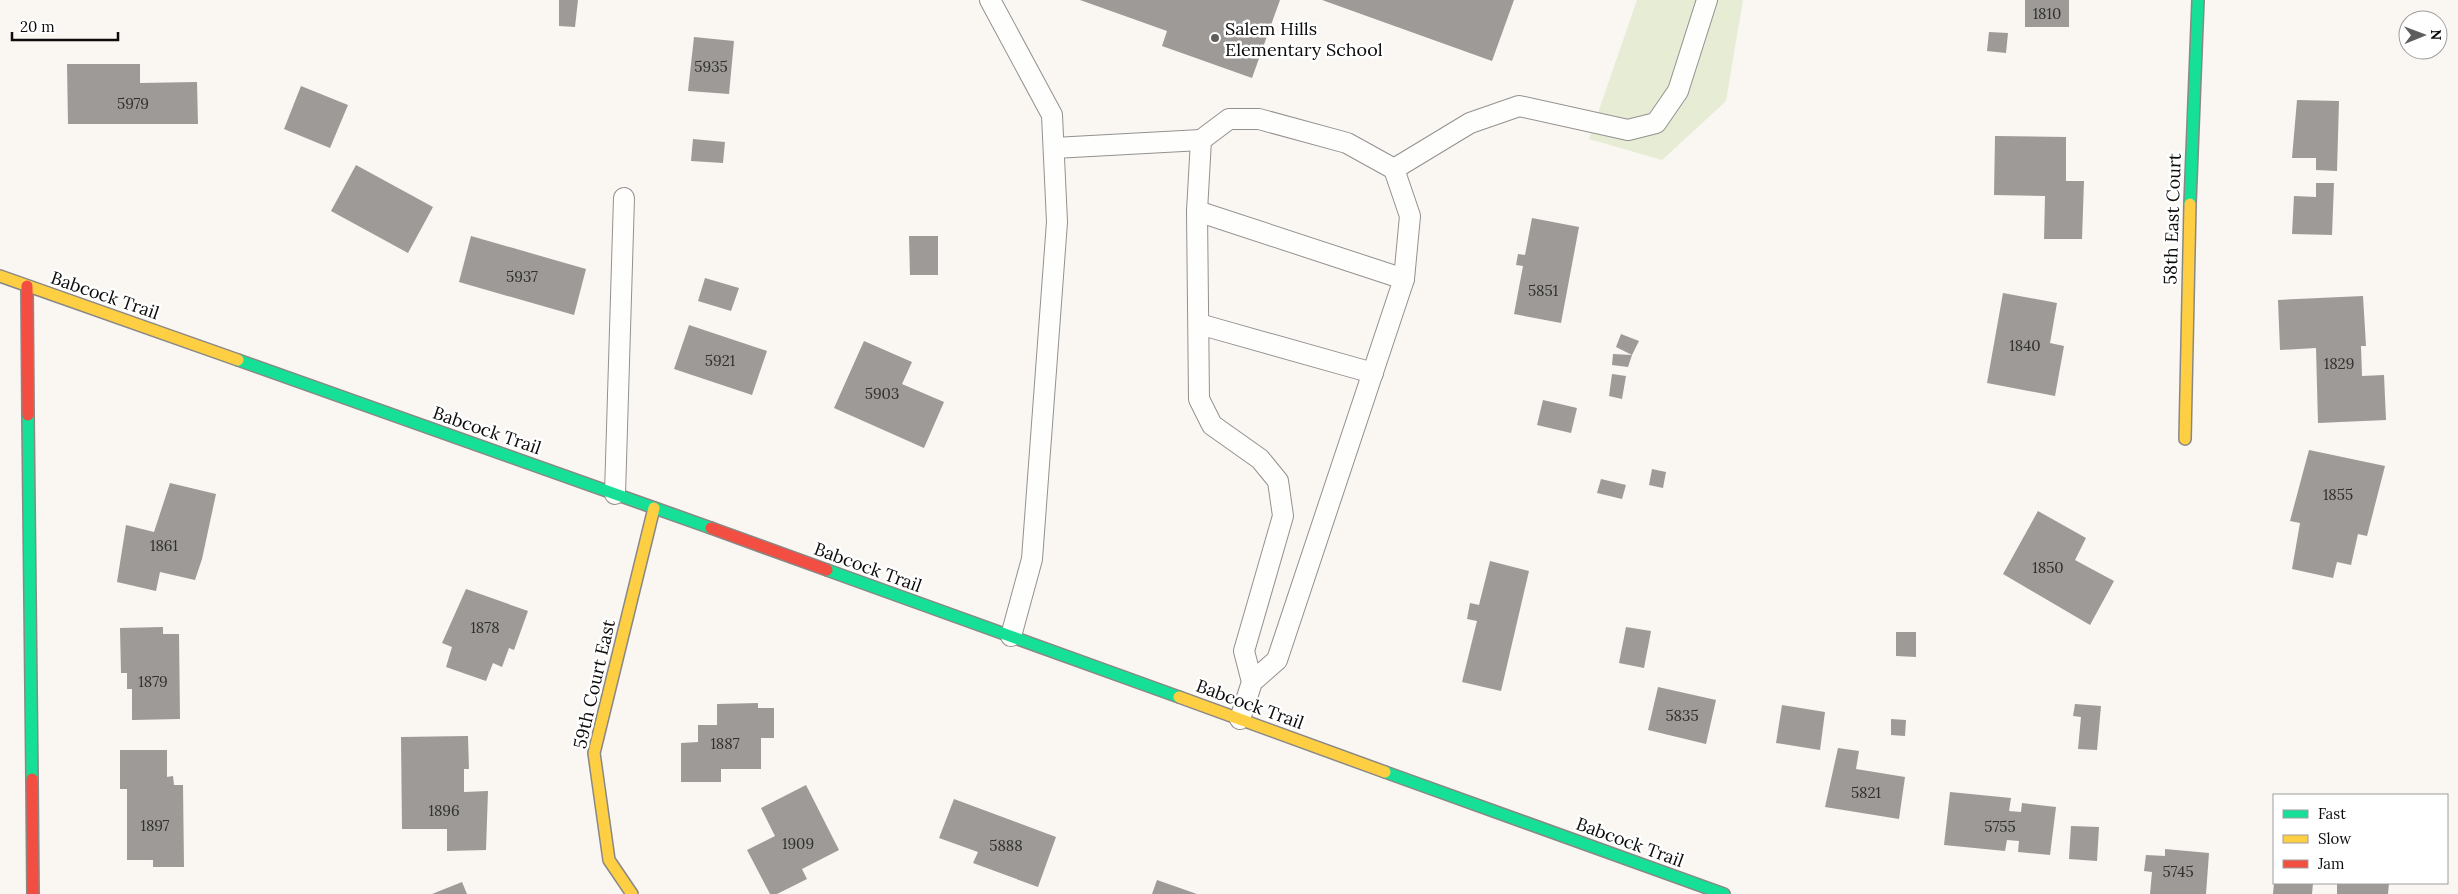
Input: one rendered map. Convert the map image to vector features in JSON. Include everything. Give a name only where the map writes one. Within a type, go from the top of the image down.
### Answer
[{"type":"street","name":"58th East Court","points":[[2185,439],[2188,253],[2198,0]]},
{"type":"street","name":"Babcock Trail","points":[[0,276],[1240,718],[1724,894]]},
{"type":"street","points":[[27,286],[33,894]]},
{"type":"street","name":"59th Court East","points":[[632,894],[609,860],[594,753],[654,508]]},
{"type":"lane","points":[[990,0],[1052,115],[1057,222],[1032,559],[1011,636]]},
{"type":"lane","points":[[1394,169],[1470,123],[1519,106],[1628,130],[1656,123],[1678,91],[1707,0]]},
{"type":"lane","points":[[1054,148],[1201,140],[1229,120],[1258,119],[1347,143],[1394,169],[1410,216],[1404,279],[1278,660],[1252,682],[1240,718]]},
{"type":"lane","points":[[1201,140],[1197,211],[1199,398],[1212,425],[1260,459],[1278,481],[1283,516],[1244,651],[1252,682]]},
{"type":"lane","points":[[615,494],[624,198]]},
{"type":"lane","points":[[1197,211],[1404,279]]},
{"type":"lane","points":[[1199,324],[1373,373]]},
{"type":"green space","points":[[1637,0],[1743,0],[1726,101],[1662,160],[1589,139]]},
{"type":"building","points":[[559,0],[578,0],[575,27],[559,26]]},
{"type":"building","name":"Salem Hills Elementary School","points":[[1080,0],[1280,0],[1252,78],[1162,46],[1167,31]]},
{"type":"building","name":"Salem Hills Elementary School","points":[[1322,0],[1514,0],[1492,61]]},
{"type":"building","points":[[2025,0],[2069,0],[2069,27],[2025,27]]},
{"type":"building","points":[[1989,32],[2008,33],[2006,53],[1987,51]]},
{"type":"building","points":[[694,37],[734,41],[729,94],[688,91]]},
{"type":"building","points":[[67,64],[140,64],[140,83],[197,82],[198,124],[68,124]]},
{"type":"building","points":[[301,86],[348,105],[330,148],[284,129]]},
{"type":"building","points":[[2297,100],[2339,101],[2337,171],[2316,170],[2316,158],[2292,158]]},
{"type":"building","points":[[1995,136],[2066,137],[2066,181],[2084,181],[2082,239],[2044,239],[2045,196],[1994,195]]},
{"type":"building","points":[[693,139],[725,142],[723,163],[691,161]]},
{"type":"building","points":[[356,165],[433,207],[408,253],[331,211]]},
{"type":"building","points":[[2316,183],[2334,183],[2332,235],[2292,234],[2294,196],[2316,197]]},
{"type":"building","points":[[1532,218],[1579,227],[1561,323],[1514,314],[1523,266],[1516,265],[1518,254],[1525,255]]},
{"type":"building","points":[[471,236],[586,269],[574,315],[459,282]]},
{"type":"building","points":[[909,236],[938,236],[938,275],[910,275]]},
{"type":"building","points":[[705,278],[739,288],[731,311],[698,301]]},
{"type":"building","points":[[2003,293],[2057,303],[2050,343],[2064,346],[2055,396],[1987,383]]},
{"type":"building","points":[[2363,296],[2366,346],[2361,346],[2362,376],[2384,375],[2386,420],[2318,423],[2316,348],[2280,350],[2278,300]]},
{"type":"building","points":[[689,325],[767,351],[752,395],[674,369]]},
{"type":"building","points":[[1621,334],[1639,341],[1632,355],[1616,347]]},
{"type":"building","points":[[864,341],[912,362],[902,384],[944,402],[924,448],[834,408]]},
{"type":"building","points":[[1613,354],[1632,355],[1628,367],[1612,365]]},
{"type":"building","points":[[1612,374],[1626,376],[1622,399],[1609,396]]},
{"type":"building","points":[[1543,400],[1577,408],[1571,433],[1537,425]]},
{"type":"building","points":[[2309,450],[2385,466],[2367,536],[2358,534],[2351,565],[2337,562],[2333,578],[2292,569],[2300,523],[2290,521]]},
{"type":"building","points":[[1652,469],[1666,472],[1663,488],[1649,485]]},
{"type":"building","points":[[1601,479],[1626,485],[1622,499],[1597,493]]},
{"type":"building","points":[[170,483],[216,494],[202,559],[195,580],[160,572],[156,591],[117,582],[126,525],[154,532]]},
{"type":"building","points":[[2038,511],[2086,538],[2075,560],[2114,581],[2090,625],[2003,574]]},
{"type":"building","points":[[1490,561],[1529,571],[1501,691],[1462,682],[1477,621],[1467,619],[1470,603],[1479,605]]},
{"type":"building","points":[[466,589],[528,611],[514,650],[509,648],[502,667],[493,663],[486,681],[446,667],[452,647],[442,643]]},
{"type":"building","points":[[163,627],[163,634],[179,634],[180,719],[132,720],[132,689],[127,689],[127,673],[121,673],[120,628]]},
{"type":"building","points":[[1626,627],[1651,631],[1644,668],[1619,663]]},
{"type":"building","points":[[1896,632],[1916,632],[1916,657],[1896,656]]},
{"type":"building","points":[[1658,687],[1716,700],[1706,744],[1648,730]]},
{"type":"building","points":[[758,703],[758,708],[774,708],[774,738],[761,738],[761,769],[721,769],[721,782],[681,782],[681,743],[698,742],[698,725],[717,725],[717,704]]},
{"type":"building","points":[[2075,704],[2101,706],[2097,750],[2078,749],[2081,717],[2073,716]]},
{"type":"building","points":[[1782,705],[1825,712],[1820,750],[1776,743]]},
{"type":"building","points":[[1891,719],[1906,720],[1905,736],[1891,735]]},
{"type":"building","points":[[468,736],[469,769],[464,769],[464,792],[488,791],[486,850],[447,851],[447,829],[402,829],[401,737]]},
{"type":"building","points":[[1838,748],[1859,751],[1856,769],[1905,777],[1899,819],[1825,807]]},
{"type":"building","points":[[120,750],[167,750],[167,777],[173,776],[174,785],[183,785],[184,867],[153,867],[153,860],[127,860],[127,789],[120,789]]},
{"type":"building","points":[[806,785],[839,850],[802,869],[807,879],[777,894],[770,894],[747,850],[775,836],[761,808]]},
{"type":"building","points":[[1950,792],[2011,798],[2009,811],[2021,812],[2022,803],[2056,807],[2050,855],[2018,852],[2019,841],[2007,840],[2005,851],[1944,845]]},
{"type":"building","points":[[954,799],[1056,837],[1038,887],[973,863],[978,852],[939,838]]},
{"type":"building","points":[[2071,826],[2099,827],[2097,861],[2069,859]]},
{"type":"building","points":[[2165,849],[2209,853],[2206,894],[2150,894],[2152,872],[2144,871],[2146,855],[2165,856]]},
{"type":"building","points":[[1157,880],[1197,894],[1152,894]]},
{"type":"building","points":[[462,882],[467,894],[432,894]]},
{"type":"building","points":[[2274,884],[2313,884],[2312,894],[2273,894]]},
{"type":"building","points":[[2337,884],[2389,884],[2388,894],[2337,894]]},
{"type":"traffic: fast","points":[[2190,204],[2198,0]]},
{"type":"traffic: fast","points":[[238,360],[711,528]]},
{"type":"traffic: fast","points":[[28,415],[32,779]]},
{"type":"traffic: fast","points":[[827,570],[1179,697]]},
{"type":"traffic: fast","points":[[1385,772],[1724,894]]},
{"type":"traffic: slow","points":[[2185,439],[2190,204]]},
{"type":"traffic: slow","points":[[0,276],[238,360]]},
{"type":"traffic: slow","points":[[632,894],[609,860],[594,753],[654,508]]},
{"type":"traffic: slow","points":[[1179,697],[1385,772]]},
{"type":"traffic: jam","points":[[27,286],[28,415]]},
{"type":"traffic: jam","points":[[711,528],[827,570]]},
{"type":"traffic: jam","points":[[32,779],[33,894]]},
{"type":"place","name":"Salem Hills Elementary School","points":[[1215,38]]}]
